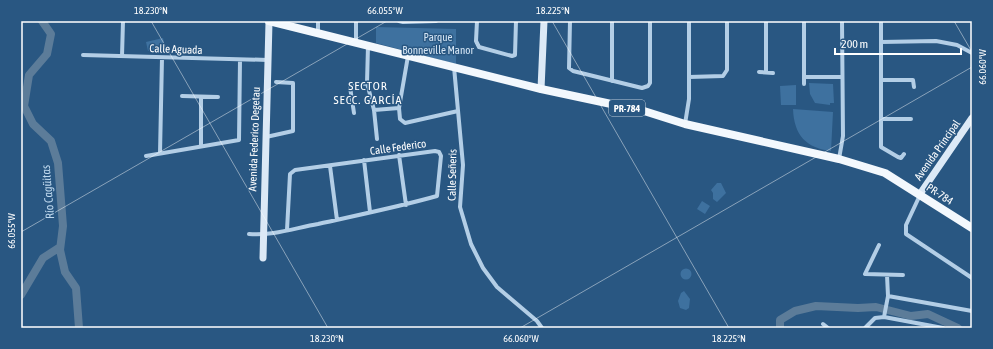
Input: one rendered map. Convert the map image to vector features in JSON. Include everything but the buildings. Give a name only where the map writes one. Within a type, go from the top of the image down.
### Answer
[{"type":"main road","name":"PR-784","points":[[268,21],[541,89],[644,111],[685,124],[839,159],[885,173],[972,228]]},
{"type":"street","points":[[122,56],[123,21]]},
{"type":"street","name":"Avenida Federico Degetau","points":[[263,258],[262,235],[266,137],[268,21]]},
{"type":"street","points":[[318,21],[318,34]]},
{"type":"street","points":[[356,21],[356,43]]},
{"type":"street","points":[[399,21],[436,21]]},
{"type":"street","points":[[477,21],[476,41],[479,47],[512,56],[515,54],[516,21]]},
{"type":"street","points":[[541,89],[544,21]]},
{"type":"street","points":[[570,21],[569,68],[572,71],[642,88],[648,86],[650,83],[650,21]]},
{"type":"street","points":[[612,21],[612,80]]},
{"type":"street","points":[[685,124],[689,99],[689,21]]},
{"type":"street","points":[[689,77],[723,76],[727,70],[727,21]]},
{"type":"street","points":[[766,21],[766,72]]},
{"type":"street","points":[[804,21],[804,84]]},
{"type":"street","points":[[839,159],[843,136],[842,21]]},
{"type":"street","points":[[881,21],[881,147],[901,158],[904,154]]},
{"type":"street","points":[[881,42],[936,41],[957,45],[972,53]]},
{"type":"street","points":[[368,46],[367,83],[374,110],[376,139]]},
{"type":"street","name":"Calle Aguada","points":[[83,55],[268,60]]},
{"type":"street","points":[[408,55],[398,108],[400,119],[406,123],[458,111]]},
{"type":"street","points":[[160,152],[162,58]]},
{"type":"street","points":[[146,156],[160,152],[239,140],[240,60]]},
{"type":"street","name":"Calle Señeris","points":[[454,67],[463,165],[460,207],[471,244],[483,268],[497,287],[537,321],[542,328]]},
{"type":"street","points":[[759,72],[773,73]]},
{"type":"street","points":[[804,77],[842,77]]},
{"type":"street","points":[[881,80],[912,80],[914,87]]},
{"type":"street","points":[[266,137],[293,131],[293,83],[276,82]]},
{"type":"street","points":[[354,113],[350,87],[367,83]]},
{"type":"street","points":[[182,96],[218,97]]},
{"type":"street","points":[[201,97],[201,146]]},
{"type":"street","points":[[374,110],[398,108]]},
{"type":"street","name":"Avenida Principal","points":[[920,194],[972,118]]},
{"type":"street","points":[[881,119],[911,119]]},
{"type":"street","name":"Calle Federico","points":[[249,234],[262,235],[287,230],[337,220],[406,205],[437,196],[441,156],[439,152],[435,151],[296,170],[290,174],[287,230]]},
{"type":"street","points":[[400,155],[406,205]]},
{"type":"street","points":[[364,160],[370,212]]},
{"type":"street","points":[[330,166],[337,220]]},
{"type":"street","points":[[920,194],[906,224],[906,234],[972,278]]},
{"type":"street","points":[[879,245],[865,274],[903,275]]},
{"type":"street","points":[[884,315],[888,296],[887,275]]},
{"type":"street","points":[[888,296],[972,311]]},
{"type":"street","points":[[865,328],[875,318],[884,315],[942,328]]},
{"type":"street","points":[[823,324],[828,328]]},
{"type":"green space","name":"Parque Bonneville Manor","points":[[376,27],[456,29],[456,64],[376,43]]},
{"type":"green space","points":[[163,38],[165,48],[148,51],[146,42]]},
{"type":"green space","points":[[809,83],[833,84],[834,103],[830,103],[830,105],[815,103],[810,94]]},
{"type":"green space","points":[[796,85],[796,105],[781,105],[780,86]]},
{"type":"green space","points":[[793,109],[833,112],[831,151],[815,147],[803,139],[796,126]]},
{"type":"green space","points":[[717,183],[721,183],[726,193],[717,202],[713,199],[713,193],[711,190]]},
{"type":"green space","points":[[702,201],[710,206],[705,214],[697,209]]},
{"type":"green space","points":[[684,269],[688,269],[690,270],[690,278],[684,279],[681,276],[681,272]]},
{"type":"green space","points":[[684,291],[690,299],[689,308],[686,310],[680,308],[678,301],[681,293]]},
{"type":"waterway","name":"Río Cagüitas","points":[[42,21],[51,34],[47,54],[29,75],[24,106],[33,124],[51,141],[58,163],[63,226],[60,250],[65,272],[76,288],[79,328]]},
{"type":"waterway","name":"Río Cagüitas","points":[[21,295],[43,258],[60,247]]},
{"type":"waterway","points":[[780,328],[780,320],[795,311],[816,306],[858,308],[876,307],[911,316],[928,314],[958,328]]},
{"type":"district","name":"SECTOR SECC. GARCÍA","points":[[368,93]]}]
